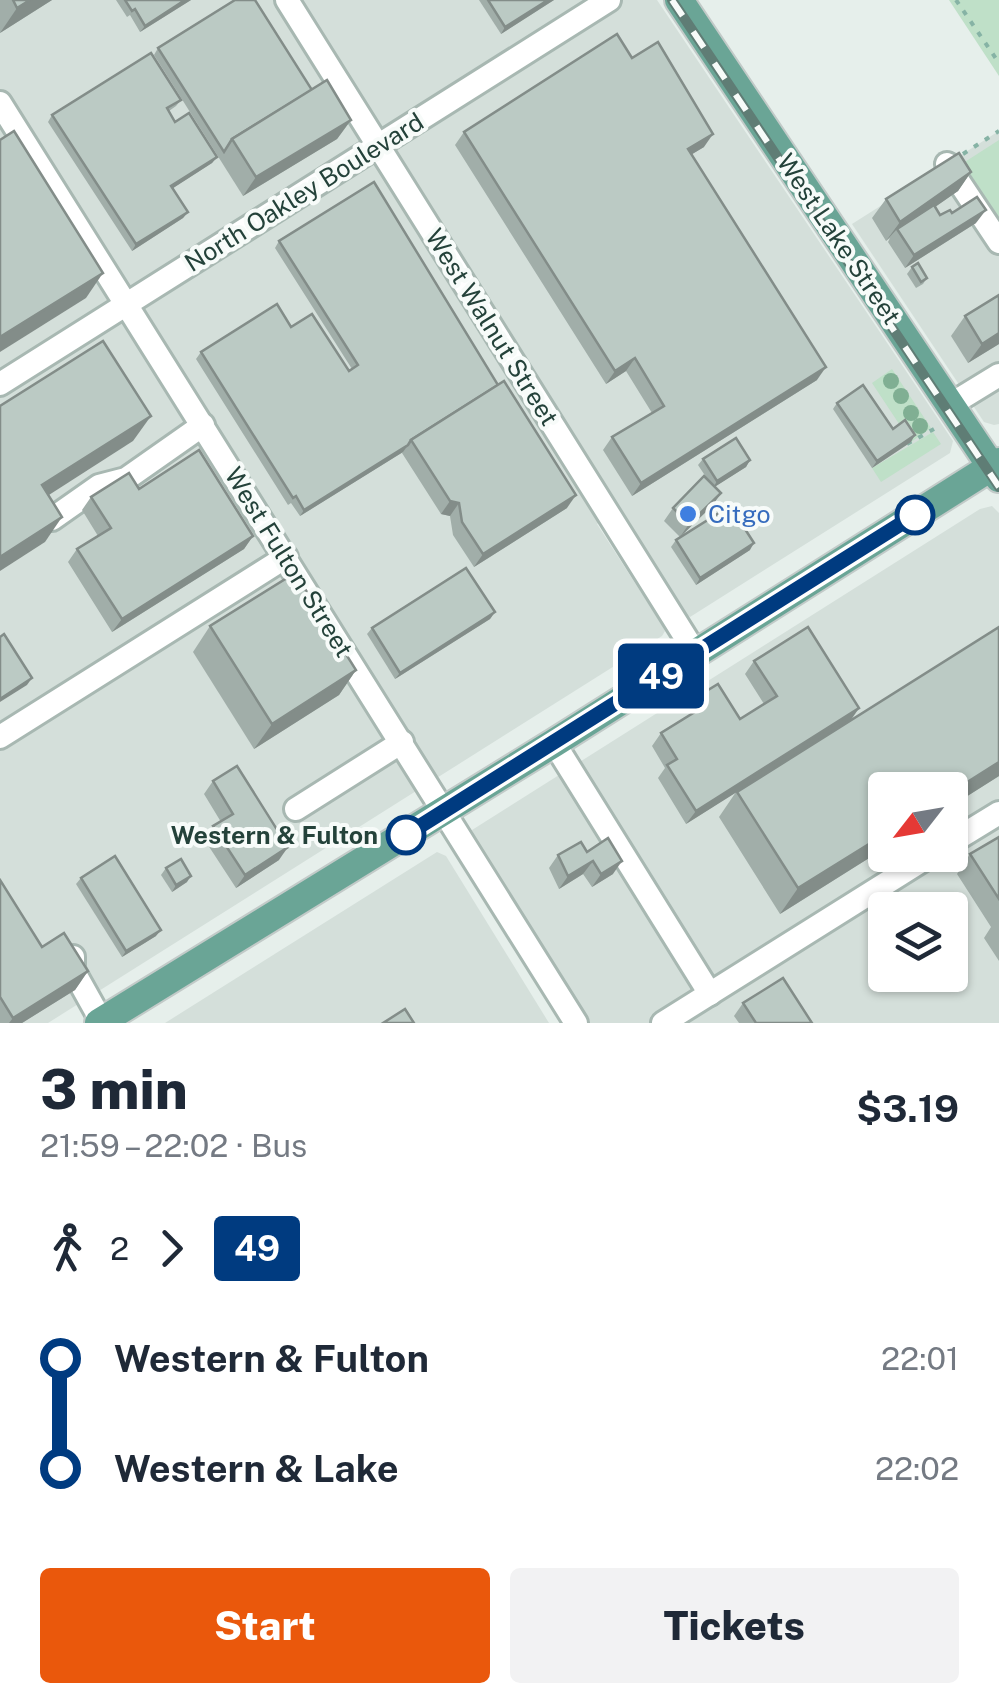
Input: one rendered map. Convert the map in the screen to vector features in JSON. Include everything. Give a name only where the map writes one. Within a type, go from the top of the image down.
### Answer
[{"type":"main road","name":"West Lake Street","points":[[680,0],[950,405],[997,469]]},
{"type":"main road","points":[[100,1022],[997,469]]},
{"type":"street","name":"West Walnut Street","points":[[287,0],[696,654]]},
{"type":"street","name":"North Oakley Boulevard","points":[[0,384],[609,0]]},
{"type":"street","name":"West Fulton Street","points":[[2,110],[576,1023]]},
{"type":"street","points":[[947,164],[999,242]]},
{"type":"street","points":[[950,405],[999,375]]},
{"type":"street","points":[[52,519],[100,486],[126,479],[203,426]]},
{"type":"street","points":[[0,737],[286,557]]},
{"type":"street","points":[[296,809],[402,742]]},
{"type":"street","points":[[554,743],[710,994]]},
{"type":"street","points":[[968,832],[999,812]]},
{"type":"street","points":[[663,1023],[904,872]]},
{"type":"street","points":[[64,936],[73,970],[100,1022]]},
{"type":"path","points":[[956,0],[999,64]]},
{"type":"path","points":[[947,164],[999,132]]},
{"type":"path","points":[[907,444],[934,429]]},
{"type":"shaded area","points":[[0,0],[657,0],[953,441],[950,453],[690,617],[683,612],[618,509],[597,524],[662,625],[662,636],[48,1023],[0,1023]]},
{"type":"shaded area","points":[[999,131],[999,424],[994,425],[984,422],[852,224]]},
{"type":"shaded area","points":[[992,506],[999,513],[999,1023],[587,1023],[474,840],[472,830],[980,509]]},
{"type":"shaded area","points":[[437,852],[446,856],[549,1023],[165,1023]]},
{"type":"green space","points":[[949,0],[999,0],[999,76]]},
{"type":"green space","points":[[999,140],[999,230],[957,167]]},
{"type":"green space","points":[[892,369],[931,428],[911,442],[872,383]]},
{"type":"green space","points":[[933,432],[941,444],[881,482],[872,468]]},
{"type":"building","points":[[13,0],[30,0],[17,8]]},
{"type":"building","points":[[125,0],[185,0],[145,26]]},
{"type":"building","points":[[235,0],[255,0],[312,90],[232,139],[224,152],[158,48]]},
{"type":"building","points":[[488,0],[548,0],[505,27]]},
{"type":"building","points":[[617,34],[632,58],[658,42],[713,134],[688,149],[826,367],[641,483],[612,437],[664,406],[635,358],[615,371],[464,132]]},
{"type":"building","points":[[151,53],[181,100],[167,108],[175,122],[189,113],[217,157],[171,186],[188,212],[136,244],[52,115]]},
{"type":"building","points":[[327,80],[351,120],[256,177],[232,139]]},
{"type":"building","points":[[14,131],[103,273],[0,337],[0,140]]},
{"type":"building","points":[[959,153],[971,172],[900,222],[886,199]]},
{"type":"building","points":[[374,182],[498,385],[304,510],[201,352],[277,304],[291,327],[312,314],[349,371],[358,365],[279,241]]},
{"type":"building","points":[[977,197],[986,210],[914,255],[897,229],[934,205],[940,215],[950,210],[952,213]]},
{"type":"building","points":[[918,263],[927,278],[921,282],[912,267]]},
{"type":"building","points":[[999,295],[999,333],[982,344],[965,316]]},
{"type":"building","points":[[103,341],[151,416],[42,485],[62,517],[0,557],[0,406]]},
{"type":"building","points":[[504,381],[576,495],[483,554],[462,522],[459,503],[450,501],[411,440]]},
{"type":"building","points":[[863,385],[893,429],[905,420],[915,435],[877,461],[837,403]]},
{"type":"building","points":[[736,438],[750,460],[717,481],[703,459]]},
{"type":"building","points":[[199,450],[253,536],[122,619],[77,549],[111,528],[91,497],[129,473],[139,489]]},
{"type":"building","points":[[704,476],[721,493],[689,524],[673,508]]},
{"type":"building","points":[[730,506],[754,543],[700,578],[676,540]]},
{"type":"building","points":[[466,568],[495,612],[400,673],[372,628]]},
{"type":"building","points":[[295,573],[356,670],[272,724],[210,626]]},
{"type":"building","points":[[808,627],[859,708],[696,811],[667,765],[677,759],[661,733],[706,705],[700,695],[718,684],[740,719],[777,696],[754,661]]},
{"type":"building","points":[[999,627],[999,762],[968,782],[968,772],[868,772],[868,845],[798,888],[737,792]]},
{"type":"building","points":[[4,634],[32,678],[0,699],[0,637]]},
{"type":"building","points":[[237,766],[288,847],[245,875],[213,826],[233,814],[213,781]]},
{"type":"building","points":[[999,837],[999,899],[970,854]]},
{"type":"building","points":[[608,838],[622,861],[601,874],[593,861],[568,876],[558,855],[581,842],[587,852]]},
{"type":"building","points":[[115,856],[161,930],[126,951],[81,878]]},
{"type":"building","points":[[181,859],[191,876],[176,885],[166,868]]},
{"type":"building","points":[[0,880],[42,947],[64,933],[88,971],[13,1018],[0,997]]},
{"type":"building","points":[[783,978],[812,1023],[756,1023],[743,1003]]},
{"type":"building","points":[[405,1009],[414,1023],[383,1023]]},
{"type":"railway","points":[[672,0],[999,487]]},
{"type":"bus line","name":"49","points":[[406,835],[915,515]]},
{"type":"place","name":"Citgo","points":[[688,514]]},
{"type":"place","name":"Western & Fulton","points":[[406,835]]}]
